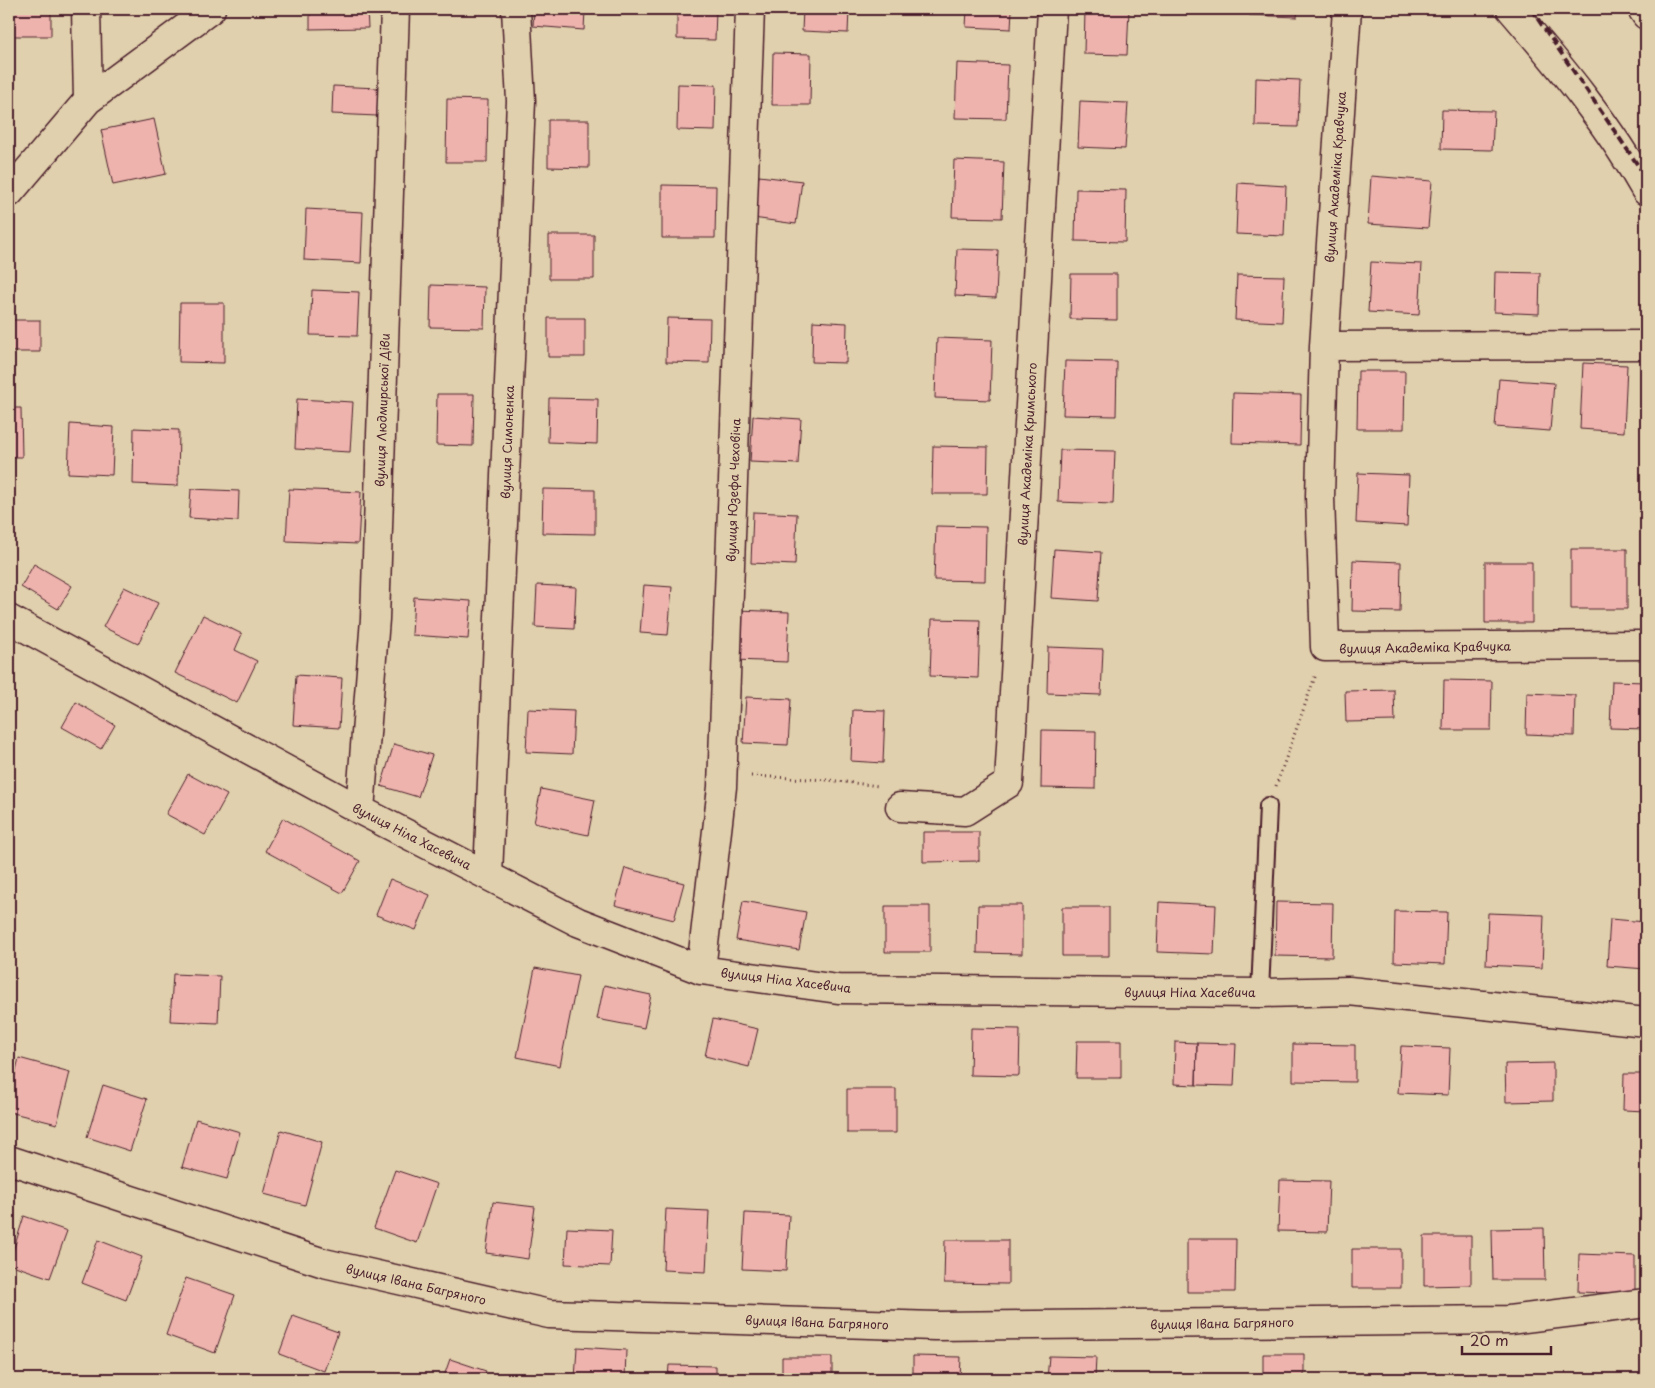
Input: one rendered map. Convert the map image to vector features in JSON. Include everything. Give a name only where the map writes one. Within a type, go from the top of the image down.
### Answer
[{"type":"street","points":[[86,9],[88,100]]},
{"type":"street","points":[[9,193],[88,100],[211,9]]},
{"type":"street","name":"вулиця Людмирської Діви","points":[[360,810],[375,619],[395,9]]},
{"type":"street","name":"вулиця Симоненка","points":[[488,875],[521,101],[516,9]]},
{"type":"street","name":"вулиця Юзефа Чеховіча","points":[[701,970],[723,775],[750,9]]},
{"type":"street","name":"вулиця Академіка Кримського","points":[[900,807],[965,811],[1009,783],[1052,9]]},
{"type":"street","name":"вулиця Академіка Кравчука","points":[[1347,9],[1324,346],[1320,497],[1325,647],[1646,645]]},
{"type":"street","points":[[1510,9],[1551,56],[1625,153],[1646,191]]},
{"type":"street","points":[[1642,9],[1646,15]]},
{"type":"street","points":[[1324,346],[1646,345]]},
{"type":"street","name":"вулиця Ніла Хасевича","points":[[9,619],[360,810],[578,922],[701,970],[838,989],[1260,993],[1349,991],[1646,1022]]},
{"type":"street","name":"вулиця Івана Багряного","points":[[9,1160],[324,1263],[550,1314],[935,1326],[1509,1320],[1646,1303]]},
{"type":"lane","points":[[1260,993],[1268,806]]},
{"type":"path","points":[[1268,806],[1325,647]]},
{"type":"path","points":[[723,775],[828,780],[890,788],[900,807]]},
{"type":"building","points":[[9,9],[51,9],[51,36],[9,36]]},
{"type":"building","points":[[310,9],[367,9],[368,28],[310,29]]},
{"type":"building","points":[[534,9],[585,9],[584,30],[533,26]]},
{"type":"building","points":[[677,9],[716,9],[715,40],[677,39]]},
{"type":"building","points":[[803,9],[849,9],[848,33],[802,31]]},
{"type":"building","points":[[967,9],[1012,9],[1011,29],[966,27]]},
{"type":"building","points":[[1085,9],[1129,9],[1127,55],[1084,54]]},
{"type":"building","points":[[1249,9],[1298,9],[1297,17],[1249,15]]},
{"type":"building","points":[[773,53],[811,54],[810,105],[772,105]]},
{"type":"building","points":[[957,63],[1008,65],[1006,119],[955,118]]},
{"type":"building","points":[[1256,78],[1300,80],[1298,127],[1255,126]]},
{"type":"building","points":[[678,84],[716,85],[715,131],[677,130]]},
{"type":"building","points":[[333,86],[378,88],[377,116],[332,114]]},
{"type":"building","points":[[447,99],[488,100],[487,162],[446,162]]},
{"type":"building","points":[[1080,101],[1128,103],[1125,149],[1078,147]]},
{"type":"building","points":[[1442,110],[1494,111],[1492,150],[1441,149]]},
{"type":"building","points":[[154,119],[166,174],[113,185],[101,130]]},
{"type":"building","points":[[548,120],[589,120],[589,168],[548,167]]},
{"type":"building","points":[[954,160],[1004,162],[1002,218],[952,217]]},
{"type":"building","points":[[759,176],[802,181],[796,224],[753,218]]},
{"type":"building","points":[[1371,176],[1432,181],[1428,228],[1368,224]]},
{"type":"building","points":[[1238,183],[1286,186],[1284,236],[1236,234]]},
{"type":"building","points":[[662,185],[716,186],[715,238],[662,238]]},
{"type":"building","points":[[1076,189],[1126,190],[1125,242],[1075,241]]},
{"type":"building","points":[[306,209],[363,212],[361,263],[304,260]]},
{"type":"building","points":[[549,235],[594,235],[594,279],[549,279]]},
{"type":"building","points":[[957,249],[998,250],[996,298],[955,296]]},
{"type":"building","points":[[1371,262],[1422,264],[1419,315],[1368,312]]},
{"type":"building","points":[[1495,272],[1540,273],[1539,314],[1494,312]]},
{"type":"building","points":[[1071,274],[1117,274],[1117,320],[1070,319]]},
{"type":"building","points":[[1237,275],[1284,276],[1282,322],[1235,320]]},
{"type":"building","points":[[431,285],[485,287],[484,328],[430,327]]},
{"type":"building","points":[[312,290],[359,292],[357,336],[310,335]]},
{"type":"building","points":[[180,303],[224,303],[224,363],[179,362]]},
{"type":"building","points":[[548,318],[585,318],[585,357],[548,357]]},
{"type":"building","points":[[667,318],[710,319],[709,363],[666,362]]},
{"type":"building","points":[[9,320],[40,320],[40,352],[9,352]]},
{"type":"building","points":[[813,321],[847,323],[846,363],[812,362]]},
{"type":"building","points":[[937,338],[992,340],[990,400],[935,398]]},
{"type":"building","points":[[1065,361],[1117,362],[1116,416],[1063,415]]},
{"type":"building","points":[[1583,363],[1627,365],[1624,432],[1580,429]]},
{"type":"building","points":[[1358,371],[1405,371],[1404,429],[1357,429]]},
{"type":"building","points":[[1499,379],[1554,383],[1550,431],[1495,427]]},
{"type":"building","points":[[1233,393],[1301,395],[1300,445],[1232,443]]},
{"type":"building","points":[[437,394],[474,394],[473,446],[436,445]]},
{"type":"building","points":[[549,398],[598,399],[597,444],[548,442]]},
{"type":"building","points":[[297,399],[353,402],[350,452],[295,449]]},
{"type":"building","points":[[9,408],[21,408],[22,457],[9,457]]},
{"type":"building","points":[[753,416],[801,419],[798,464],[750,462]]},
{"type":"building","points":[[70,424],[114,427],[112,475],[68,473]]},
{"type":"building","points":[[134,428],[179,430],[178,486],[133,484]]},
{"type":"building","points":[[933,446],[988,447],[987,494],[932,494]]},
{"type":"building","points":[[1060,450],[1115,451],[1113,504],[1058,502]]},
{"type":"building","points":[[1358,473],[1409,475],[1407,526],[1356,523]]},
{"type":"building","points":[[191,489],[239,491],[238,521],[189,518]]},
{"type":"building","points":[[289,489],[361,492],[358,544],[286,541]]},
{"type":"building","points":[[543,489],[595,490],[595,534],[542,533]]},
{"type":"building","points":[[753,512],[797,514],[795,565],[751,563]]},
{"type":"building","points":[[936,526],[986,527],[985,581],[934,580]]},
{"type":"building","points":[[1054,549],[1101,552],[1098,601],[1051,598]]},
{"type":"building","points":[[1571,549],[1627,549],[1627,609],[1571,609]]},
{"type":"building","points":[[1353,560],[1401,562],[1400,612],[1352,611]]},
{"type":"building","points":[[1485,562],[1532,562],[1532,623],[1485,623]]},
{"type":"building","points":[[34,564],[72,586],[58,609],[21,587]]},
{"type":"building","points":[[537,585],[576,587],[574,629],[535,627]]},
{"type":"building","points":[[644,585],[672,587],[668,635],[640,633]]},
{"type":"building","points":[[124,587],[158,603],[138,644],[103,627]]},
{"type":"building","points":[[414,597],[471,601],[468,639],[412,635]]},
{"type":"building","points":[[737,610],[789,612],[787,662],[735,660]]},
{"type":"building","points":[[203,615],[242,634],[235,650],[257,661],[237,703],[175,673]]},
{"type":"building","points":[[932,619],[980,620],[978,678],[930,676]]},
{"type":"building","points":[[1048,647],[1103,649],[1101,695],[1047,693]]},
{"type":"building","points":[[296,675],[342,678],[339,728],[293,725]]},
{"type":"building","points":[[1444,680],[1492,681],[1491,730],[1443,730]]},
{"type":"building","points":[[1612,681],[1646,682],[1646,729],[1610,728]]},
{"type":"building","points":[[1394,690],[1395,721],[1346,722],[1345,691]]},
{"type":"building","points":[[1527,693],[1575,695],[1574,736],[1526,734]]},
{"type":"building","points":[[746,697],[791,699],[788,745],[743,743]]},
{"type":"building","points":[[76,702],[115,725],[101,749],[62,727]]},
{"type":"building","points":[[528,709],[574,711],[572,754],[526,752]]},
{"type":"building","points":[[853,710],[885,711],[883,763],[851,761]]},
{"type":"building","points":[[1042,730],[1096,731],[1095,789],[1041,788]]},
{"type":"building","points":[[394,744],[432,755],[418,797],[381,786]]},
{"type":"building","points":[[188,774],[227,795],[205,835],[166,814]]},
{"type":"building","points":[[541,789],[595,800],[588,835],[534,823]]},
{"type":"building","points":[[283,818],[360,861],[342,893],[265,851]]},
{"type":"building","points":[[923,832],[979,832],[979,861],[923,862]]},
{"type":"building","points":[[625,868],[684,883],[674,920],[615,905]]},
{"type":"building","points":[[390,879],[430,895],[416,930],[376,915]]},
{"type":"building","points":[[743,901],[806,912],[799,950],[736,940]]},
{"type":"building","points":[[1159,902],[1216,905],[1214,954],[1157,952]]},
{"type":"building","points":[[1276,902],[1333,903],[1332,957],[1275,956]]},
{"type":"building","points":[[978,905],[1022,905],[1022,954],[977,953]]},
{"type":"building","points":[[885,906],[930,906],[930,952],[885,952]]},
{"type":"building","points":[[1062,907],[1109,907],[1109,956],[1062,956]]},
{"type":"building","points":[[1395,911],[1447,912],[1445,964],[1394,962]]},
{"type":"building","points":[[1488,913],[1544,915],[1542,968],[1486,965]]},
{"type":"building","points":[[1610,919],[1646,922],[1646,969],[1607,966]]},
{"type":"building","points":[[535,968],[578,976],[560,1066],[517,1057]]},
{"type":"building","points":[[173,974],[220,976],[218,1023],[170,1021]]},
{"type":"building","points":[[604,985],[651,995],[644,1028],[597,1019]]},
{"type":"building","points":[[713,1019],[758,1029],[749,1067],[705,1056]]},
{"type":"building","points":[[971,1028],[1020,1029],[1019,1076],[970,1075]]},
{"type":"building","points":[[1077,1041],[1121,1041],[1121,1078],[1076,1078]]},
{"type":"building","points":[[1175,1042],[1197,1043],[1196,1085],[1174,1084]]},
{"type":"building","points":[[1197,1043],[1236,1044],[1234,1086],[1196,1085]]},
{"type":"building","points":[[1293,1044],[1355,1045],[1355,1082],[1293,1081]]},
{"type":"building","points":[[1401,1046],[1450,1048],[1448,1095],[1398,1093]]},
{"type":"building","points":[[19,1058],[70,1072],[57,1124],[9,1112],[9,1099]]},
{"type":"building","points":[[1553,1063],[1553,1101],[1506,1102],[1505,1064]]},
{"type":"building","points":[[1624,1074],[1646,1074],[1646,1111],[1623,1110]]},
{"type":"building","points":[[103,1085],[147,1099],[130,1151],[87,1137]]},
{"type":"building","points":[[847,1089],[896,1089],[896,1133],[847,1133]]},
{"type":"building","points":[[196,1119],[240,1132],[227,1179],[182,1167]]},
{"type":"building","points":[[281,1130],[322,1142],[305,1205],[264,1194]]},
{"type":"building","points":[[395,1170],[437,1184],[417,1243],[374,1228]]},
{"type":"building","points":[[1280,1180],[1329,1181],[1327,1232],[1278,1231]]},
{"type":"building","points":[[493,1202],[535,1207],[528,1259],[486,1253]]},
{"type":"building","points":[[666,1209],[709,1211],[706,1272],[663,1270]]},
{"type":"building","points":[[745,1213],[789,1215],[786,1271],[742,1269]]},
{"type":"building","points":[[24,1216],[67,1231],[50,1278],[9,1264]]},
{"type":"building","points":[[567,1228],[612,1230],[610,1266],[565,1264]]},
{"type":"building","points":[[1544,1228],[1545,1280],[1493,1280],[1492,1229]]},
{"type":"building","points":[[1424,1236],[1471,1236],[1471,1285],[1424,1286]]},
{"type":"building","points":[[1187,1239],[1236,1239],[1235,1292],[1187,1292]]},
{"type":"building","points":[[98,1240],[142,1257],[126,1300],[82,1283]]},
{"type":"building","points":[[945,1240],[1008,1240],[1008,1284],[944,1283]]},
{"type":"building","points":[[1352,1249],[1401,1249],[1401,1288],[1352,1288]]},
{"type":"building","points":[[1579,1254],[1635,1256],[1635,1294],[1578,1292]]},
{"type":"building","points":[[186,1278],[235,1295],[215,1353],[166,1335]]},
{"type":"building","points":[[293,1316],[338,1332],[324,1371],[279,1354]]},
{"type":"building","points":[[577,1347],[626,1350],[625,1379],[575,1379]]},
{"type":"building","points":[[1263,1354],[1304,1354],[1304,1379],[1263,1379]]},
{"type":"building","points":[[913,1356],[961,1357],[960,1379],[913,1379]]},
{"type":"building","points":[[1049,1356],[1096,1357],[1095,1379],[1047,1379]]},
{"type":"building","points":[[782,1357],[832,1357],[832,1379],[782,1379]]},
{"type":"building","points":[[450,1359],[486,1371],[483,1379],[443,1379]]},
{"type":"building","points":[[669,1365],[716,1366],[716,1379],[668,1379]]},
{"type":"railway","points":[[1531,9],[1646,177]]}]
